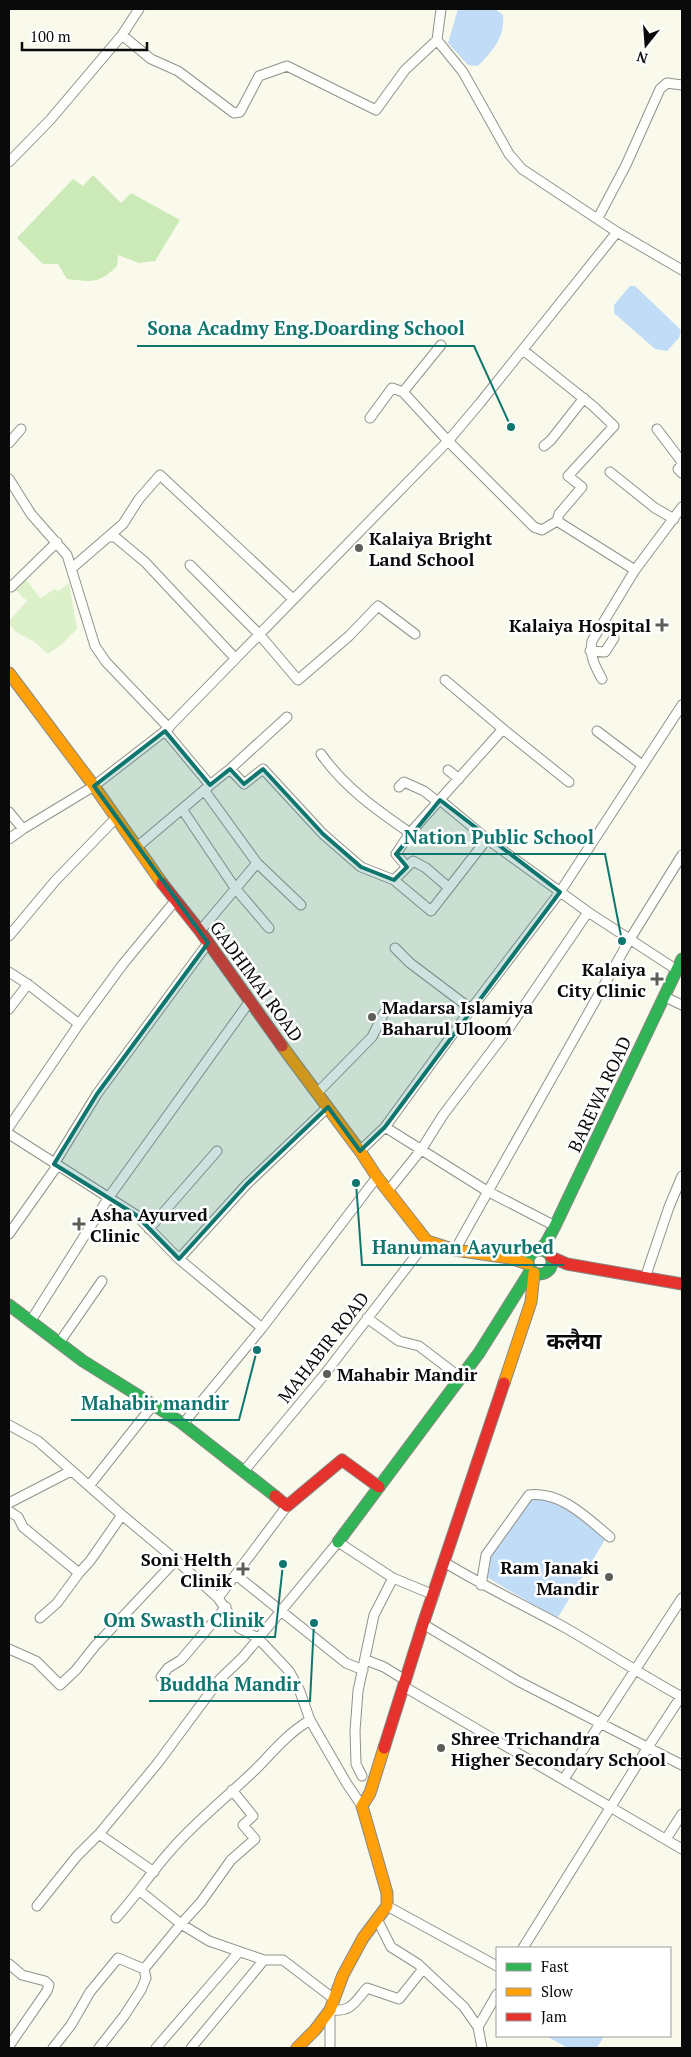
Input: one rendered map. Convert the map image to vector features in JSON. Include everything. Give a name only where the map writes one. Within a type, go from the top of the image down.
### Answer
[{"type":"street","points":[[9,161],[50,120],[122,34],[139,9]]},
{"type":"street","points":[[122,34],[151,60],[178,71],[234,112],[240,112],[259,76],[287,66],[376,110],[405,70],[437,40],[441,9]]},
{"type":"street","points":[[437,40],[463,72],[509,154],[522,169],[617,232],[682,270]]},
{"type":"street","points":[[598,218],[626,165],[660,89],[667,83],[682,85]]},
{"type":"street","points":[[9,839],[23,828],[94,786],[167,730],[448,441],[617,232]]},
{"type":"street","points":[[403,392],[442,345]]},
{"type":"street","points":[[370,418],[392,388],[403,392],[448,441],[534,527],[542,530],[556,521],[559,514],[582,487],[568,476],[614,426],[584,398],[523,350]]},
{"type":"street","points":[[544,446],[551,440],[584,398]]},
{"type":"street","points":[[9,443],[21,429]]},
{"type":"street","points":[[657,429],[682,463],[678,469],[682,473]]},
{"type":"street","points":[[610,472],[655,508],[674,519]]},
{"type":"street","points":[[72,568],[123,524],[139,499],[160,476],[293,599]]},
{"type":"street","points":[[9,479],[31,514],[67,555],[94,646],[167,730],[257,863],[301,905]]},
{"type":"street","points":[[602,679],[590,651],[592,641],[635,570],[682,507]]},
{"type":"street","points":[[556,521],[635,570]]},
{"type":"street","points":[[108,537],[115,537],[145,562],[236,658]]},
{"type":"street","points":[[11,587],[57,542]]},
{"type":"street","points":[[190,565],[259,634],[298,680],[350,636],[378,606],[415,634]]},
{"type":"street","points":[[590,651],[605,652],[614,638]]},
{"type":"street","name":"GADHIMAI ROAD","points":[[9,673],[94,786],[115,819],[175,901],[200,931],[388,1192],[427,1241]]},
{"type":"street","points":[[445,680],[569,782]]},
{"type":"street","points":[[360,1151],[385,1127],[471,1009],[560,892],[682,705]]},
{"type":"street","points":[[137,847],[230,769],[287,717]]},
{"type":"street","points":[[407,867],[396,854],[410,834],[503,729]]},
{"type":"street","points":[[598,731],[642,765]]},
{"type":"street","points":[[321,754],[331,768],[358,796],[410,834]]},
{"type":"street","points":[[230,769],[244,784],[263,769],[323,834],[361,867],[394,880],[431,911],[487,839]]},
{"type":"street","points":[[448,770],[459,779]]},
{"type":"street","points":[[400,787],[404,782],[424,791],[588,912],[630,939],[680,964]]},
{"type":"street","points":[[182,809],[235,888],[269,928]]},
{"type":"street","points":[[9,812],[23,828]]},
{"type":"street","points":[[9,936],[54,881],[115,819]]},
{"type":"street","points":[[455,1250],[486,1191],[630,939],[682,855]]},
{"type":"street","points":[[394,880],[413,861],[426,868],[448,887]]},
{"type":"street","points":[[200,931],[257,863]]},
{"type":"street","points":[[9,1127],[79,1024],[123,964],[175,901]]},
{"type":"street","points":[[388,1192],[421,1150],[443,1115],[509,1028],[588,912]]},
{"type":"street","points":[[9,1234],[56,1165],[97,1094],[208,943]]},
{"type":"street","points":[[395,948],[410,963],[471,1009]]},
{"type":"street","name":"BAREWA ROAD","points":[[536,1261],[555,1226],[680,964]]},
{"type":"street","points":[[9,972],[28,984],[79,1024]]},
{"type":"street","points":[[9,1008],[28,984]]},
{"type":"street","points":[[664,997],[682,1005]]},
{"type":"street","points":[[30,1322],[109,1197],[250,1001]]},
{"type":"street","points":[[317,1093],[372,1037],[384,1013]]},
{"type":"street","points":[[179,1259],[247,1184],[328,1107]]},
{"type":"street","points":[[385,1127],[486,1191],[555,1226]]},
{"type":"street","points":[[9,1134],[136,1215],[179,1259],[262,1328]]},
{"type":"street","points":[[149,1229],[217,1151]]},
{"type":"street","points":[[645,1278],[669,1207],[682,1176]]},
{"type":"street","points":[[183,1424],[262,1328],[377,1177]]},
{"type":"street","points":[[427,1241],[455,1250],[536,1261],[551,1260],[682,1284]]},
{"type":"street","name":"MAHABIR ROAD","points":[[244,1471],[324,1375],[427,1241]]},
{"type":"street","points":[[536,1261],[547,1272],[551,1260]]},
{"type":"street","points":[[362,1806],[370,1793],[423,1624],[531,1302],[536,1261]]},
{"type":"street","points":[[37,1906],[77,1856],[157,1764],[220,1679],[243,1657],[338,1542],[479,1353],[536,1261]]},
{"type":"street","points":[[59,1343],[102,1281]]},
{"type":"street","points":[[11,1311],[30,1322],[83,1361],[183,1424],[287,1506]]},
{"type":"street","points":[[367,1318],[399,1341],[419,1346],[460,1378]]},
{"type":"street","points":[[89,1486],[153,1404]]},
{"type":"street","points":[[9,1425],[38,1441],[122,1516],[176,1560],[218,1598],[239,1628],[258,1638],[289,1671],[299,1689],[310,1720],[362,1806],[387,1893],[387,1906],[359,1946],[343,1975],[332,2005],[315,2030],[297,2048]]},
{"type":"street","points":[[218,1598],[287,1506],[342,1460],[379,1487]]},
{"type":"street","points":[[9,1504],[71,1471]]},
{"type":"street","points":[[481,1585],[486,1555],[529,1495],[552,1496],[578,1511],[610,1537]]},
{"type":"street","points":[[9,1511],[18,1517],[22,1527],[79,1573]]},
{"type":"street","points":[[40,1618],[57,1603],[122,1516]]},
{"type":"street","points":[[338,1542],[393,1578],[434,1595]]},
{"type":"street","points":[[9,1648],[36,1661],[60,1684],[76,1670],[95,1646],[176,1560]]},
{"type":"street","points":[[444,1562],[481,1585],[497,1590],[682,1696],[648,1747],[524,1947]]},
{"type":"street","points":[[236,1575],[346,1663],[363,1670]]},
{"type":"street","points":[[362,1776],[356,1764],[354,1731],[363,1670],[374,1615],[393,1578]]},
{"type":"street","points":[[564,1779],[682,1598]]},
{"type":"street","points":[[161,1677],[168,1668],[181,1660],[226,1607]]},
{"type":"street","points":[[423,1624],[518,1681],[682,1765]]},
{"type":"street","points":[[366,1660],[384,1667],[404,1683],[682,1849]]},
{"type":"street","points":[[116,1918],[140,1891],[171,1850],[207,1812],[294,1729],[310,1720]]},
{"type":"street","points":[[347,1784],[362,1776],[375,1774]]},
{"type":"street","points":[[144,1969],[202,1902],[232,1860],[255,1838],[243,1824],[253,1816],[232,1790]]},
{"type":"street","points":[[666,1840],[682,1814]]},
{"type":"street","points":[[98,1834],[154,1872]]},
{"type":"street","points":[[140,1891],[181,1924],[210,1941],[264,1960],[283,1960],[341,2011],[350,2008],[367,1988],[398,1999],[423,1969]]},
{"type":"street","points":[[387,1906],[496,1965]]},
{"type":"street","points":[[377,1919],[391,1947],[423,1969],[464,2007],[478,2028],[482,2048]]},
{"type":"street","points":[[156,2048],[239,1952]]},
{"type":"street","points":[[53,2048],[71,2025],[90,1992],[118,1958],[144,1969]]},
{"type":"street","points":[[191,2048],[264,1960]]},
{"type":"street","points":[[9,1964],[22,1975],[45,1981],[49,1985],[47,1991],[9,2046]]},
{"type":"street","points":[[98,2048],[124,2016],[141,1990],[146,1978],[144,1969]]},
{"type":"street","points":[[478,2028],[496,1996]]},
{"type":"street","points":[[330,2048],[332,2005]]},
{"type":"highlighted area","points":[[165,731],[210,785],[230,769],[244,784],[263,769],[323,834],[361,867],[394,880],[407,867],[396,854],[440,800],[560,892],[385,1127],[360,1151],[328,1107],[247,1184],[179,1259],[136,1215],[54,1164],[97,1094],[208,943],[94,786]]},
{"type":"green space","points":[[93,175],[121,203],[131,193],[180,220],[155,261],[139,263],[118,255],[117,266],[100,279],[89,281],[67,279],[58,264],[43,264],[17,238],[73,179],[83,186]]},
{"type":"green space","points":[[25,578],[40,598],[55,589],[59,591],[69,583],[77,629],[61,645],[48,654],[35,642],[15,631],[10,625],[9,621],[27,601],[15,589]]},
{"type":"water","points":[[458,9],[495,9],[503,15],[500,37],[493,49],[478,66],[468,65],[448,43]]},
{"type":"water","points":[[630,286],[635,286],[681,330],[679,338],[667,351],[655,349],[614,313],[614,305]]},
{"type":"water","points":[[531,1497],[542,1498],[562,1505],[606,1538],[557,1619],[485,1576],[490,1555]]},
{"type":"water","points":[[548,2037],[603,2037],[597,2048],[568,2048]]},
{"type":"traffic: fast","points":[[539,1250],[546,1243],[555,1226],[682,959]]},
{"type":"traffic: fast","points":[[540,1250],[549,1253],[552,1262],[549,1271],[540,1274],[531,1271],[528,1262],[531,1253],[540,1250]]},
{"type":"traffic: fast","points":[[338,1542],[479,1353],[531,1270]]},
{"type":"traffic: fast","points":[[9,1305],[83,1361],[179,1421],[275,1496]]},
{"type":"traffic: slow","points":[[9,673],[94,786],[162,883]]},
{"type":"traffic: slow","points":[[282,1046],[360,1151],[377,1177],[427,1241],[455,1250],[510,1258],[528,1264]]},
{"type":"traffic: slow","points":[[504,1383],[531,1302],[534,1273]]},
{"type":"traffic: slow","points":[[297,2048],[315,2030],[330,2010],[343,1975],[363,1938],[387,1906],[387,1893],[362,1806],[370,1793],[384,1748]]},
{"type":"traffic: jam","points":[[162,883],[200,931],[282,1046]]},
{"type":"traffic: jam","points":[[551,1257],[567,1264],[682,1284]]},
{"type":"traffic: jam","points":[[384,1748],[423,1624],[504,1383]]},
{"type":"traffic: jam","points":[[275,1496],[287,1506],[342,1460],[379,1487]]},
{"type":"place","name":"Sona Acadmy Eng.Doarding School","points":[[511,427]]},
{"type":"place","name":"Kalaiya Bright Land School","points":[[359,548]]},
{"type":"place","name":"Kalaiya Hospital","points":[[662,625]]},
{"type":"place","name":"Nation Public School","points":[[622,941]]},
{"type":"place","name":"Kalaiya City Clinic","points":[[657,979]]},
{"type":"place","name":"Madarsa Islamiya Baharul Uloom","points":[[372,1017]]},
{"type":"place","name":"Hanuman Aayurbed","points":[[356,1183]]},
{"type":"place","name":"Asha Ayurved Clinic","points":[[79,1224]]},
{"type":"place","name":"Mahabir mandir","points":[[257,1350]]},
{"type":"place","name":"Mahabir Mandir","points":[[327,1374]]},
{"type":"place","name":"Om Swasth Clinik","points":[[283,1564]]},
{"type":"place","name":"Soni Helth Clinik","points":[[243,1569]]},
{"type":"place","name":"Ram Janaki Mandir","points":[[609,1577]]},
{"type":"place","name":"Buddha Mandir","points":[[314,1623]]},
{"type":"place","name":"Shree Trichandra Higher Secondary School","points":[[441,1748]]},
{"type":"district","name":"कलैया","points":[[574,1340]]}]
